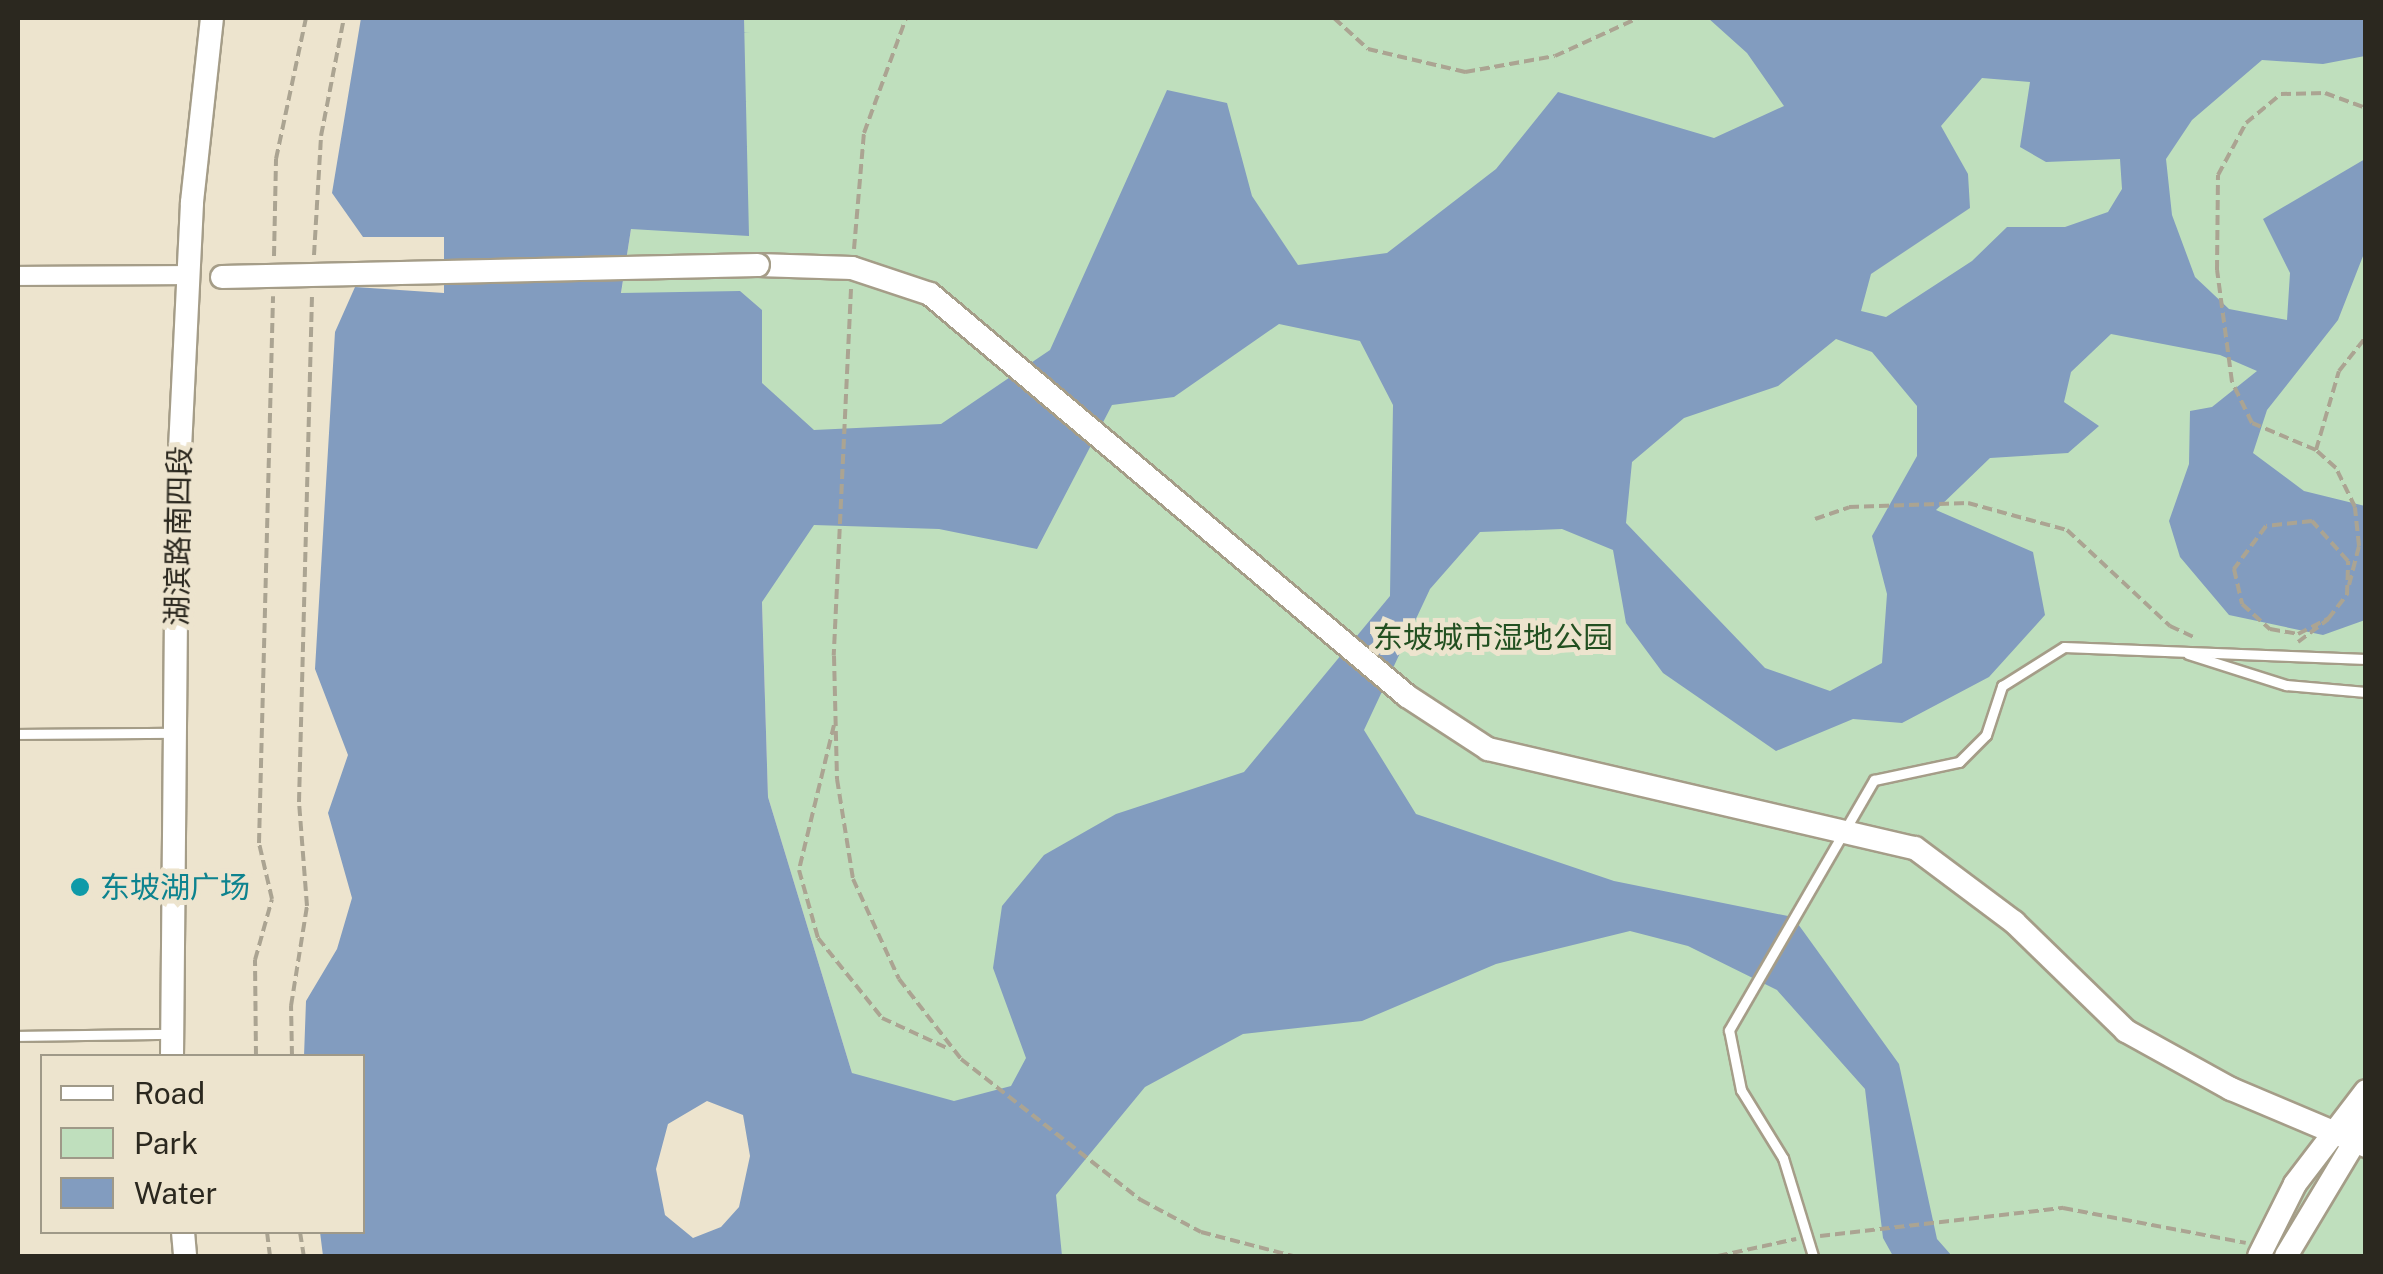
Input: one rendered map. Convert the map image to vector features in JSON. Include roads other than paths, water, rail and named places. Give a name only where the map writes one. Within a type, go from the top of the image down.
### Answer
[{"type":"street","name":"湖滨路南四段","points":[[172,1045],[175,733],[189,275],[212,18]]},
{"type":"street","points":[[18,276],[222,278],[758,265],[852,268],[930,294],[1407,696],[1488,749],[1915,848],[2014,922],[2126,1030],[2354,1141]]},
{"type":"street","points":[[2286,1256],[2354,1141],[2366,1091]]},
{"type":"street","points":[[2261,1252],[2354,1141]]},
{"type":"lane","points":[[1813,1256],[1783,1158],[1741,1090],[1729,1030],[1874,780],[1959,762],[1986,735],[2002,686],[2064,647],[2366,659]]},
{"type":"lane","points":[[2173,649],[2286,686],[2366,692]]},
{"type":"lane","points":[[18,734],[175,733]]},
{"type":"lane","points":[[18,1036],[172,1045]]},
{"type":"water","points":[[361,18],[744,18],[749,236],[631,229],[621,293],[740,291],[762,310],[762,383],[814,430],[941,424],[1050,350],[1167,90],[1227,103],[1252,196],[1298,265],[1387,253],[1496,169],[1558,92],[1714,138],[1784,106],[1747,53],[1708,18],[2365,18],[2365,56],[2323,64],[2262,60],[2192,120],[2166,159],[2172,215],[2195,277],[2229,309],[2287,320],[2290,273],[2263,219],[2365,159],[2365,251],[2338,320],[2267,410],[2253,453],[2304,491],[2365,506],[2365,620],[2323,635],[2229,615],[2180,557],[2169,521],[2189,464],[2190,411],[2212,407],[2257,371],[2220,355],[2111,334],[2071,372],[2064,402],[2099,426],[2068,453],[1990,458],[1936,510],[2033,552],[2045,615],[1989,677],[1902,723],[1853,719],[1776,751],[1663,673],[1626,623],[1613,550],[1562,529],[1480,532],[1430,589],[1364,730],[1416,814],[1614,881],[1793,917],[1899,1064],[1937,1239],[1952,1256],[1893,1256],[1883,1238],[1865,1089],[1777,990],[1688,946],[1630,931],[1496,964],[1362,1021],[1243,1034],[1145,1087],[1056,1195],[1062,1256],[323,1256],[320,1234],[365,1234],[365,1054],[304,1054],[306,1001],[337,949],[352,898],[328,813],[348,755],[315,669],[335,332],[355,287],[444,293],[444,237],[363,237],[332,193]],"holes":[[[1982,78],[2030,82],[2020,147],[2046,162],[2120,159],[2122,189],[2108,212],[2065,227],[2007,227],[1972,261],[1886,317],[1861,311],[1871,274],[1970,208],[1968,174],[1941,126]],[[1279,324],[1360,341],[1393,405],[1390,596],[1244,772],[1116,814],[1044,855],[1002,906],[993,968],[1026,1058],[1011,1086],[954,1101],[852,1073],[768,797],[762,602],[814,525],[939,529],[1037,549],[1112,405],[1174,397]],[[1836,339],[1872,352],[1917,406],[1917,456],[1872,536],[1887,594],[1882,663],[1830,691],[1765,668],[1626,523],[1632,462],[1684,418],[1778,386]],[[707,1101],[743,1115],[750,1156],[739,1207],[721,1227],[693,1238],[665,1215],[656,1169],[668,1124]]]},
{"type":"place","name":"东坡湖广场","points":[[80,887]]},
{"type":"park label","name":"东坡城市湿地公园","points":[[1493,637]]}]
